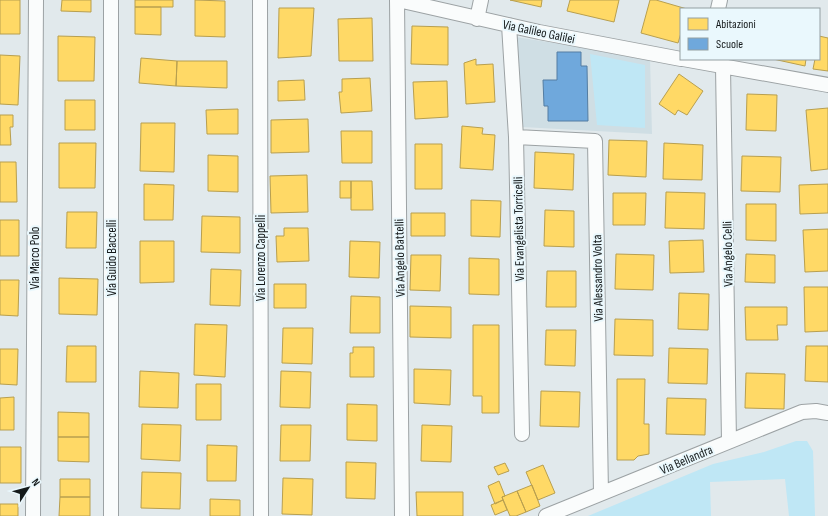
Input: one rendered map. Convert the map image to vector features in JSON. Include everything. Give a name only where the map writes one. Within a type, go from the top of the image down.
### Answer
[{"type":"street","name":"Via Marco Polo","points":[[33,516],[36,0]]},
{"type":"street","name":"Via Guido Baccelli","points":[[111,0],[111,516]]},
{"type":"street","name":"Via Lorenzo Cappelli","points":[[260,0],[261,516]]},
{"type":"street","name":"Via Galileo Galilei","points":[[397,0],[477,19],[680,59]]},
{"type":"street","name":"Via Angelo Battelli","points":[[397,0],[402,516]]},
{"type":"street","points":[[477,19],[481,0]]},
{"type":"street","name":"Via Evangelista Torricelli","points":[[509,25],[516,137],[522,434]]},
{"type":"street","name":"Via Galileo Galilei","points":[[694,60],[705,61],[723,67],[828,85]]},
{"type":"street","name":"Via Angelo Celli","points":[[723,67],[729,441]]},
{"type":"street","name":"Via Alessandro Volta","points":[[516,137],[594,141],[601,493]]},
{"type":"street","name":"Via Bellandra","points":[[546,516],[802,412],[816,411],[828,414]]},
{"type":"shaded area","points":[[516,37],[650,58],[652,134],[522,127]]},
{"type":"shaded area","points":[[590,54],[645,65],[645,128],[597,125]]},
{"type":"shaded area","points":[[796,441],[807,441],[813,451],[815,516],[789,516],[785,479],[710,482],[711,516],[588,516],[713,464],[764,452]]},
{"type":"building: Abitazioni","points":[[0,0],[20,0],[20,34],[0,34]]},
{"type":"building: Abitazioni","points":[[62,0],[91,0],[91,12],[61,11]]},
{"type":"building: Abitazioni","points":[[135,0],[173,0],[173,7],[135,7]]},
{"type":"building: Abitazioni","points":[[195,0],[225,1],[225,37],[195,36]]},
{"type":"building: Abitazioni","points":[[510,0],[542,0],[541,7]]},
{"type":"building: Abitazioni","points":[[570,0],[619,0],[614,22],[567,11]]},
{"type":"building: Abitazioni","points":[[650,0],[656,0],[684,8],[680,8],[680,36],[678,43],[641,33]]},
{"type":"building: Abitazioni","points":[[135,7],[161,7],[161,35],[135,34]]},
{"type":"building: Abitazioni","points":[[279,8],[314,8],[311,56],[278,58]]},
{"type":"building: Abitazioni","points":[[372,18],[373,61],[339,61],[338,19]]},
{"type":"building: Abitazioni","points":[[412,26],[448,27],[448,65],[411,64]]},
{"type":"building: Abitazioni","points":[[58,36],[95,37],[94,81],[58,81]]},
{"type":"building: Abitazioni","points":[[820,36],[828,38],[828,71],[813,69],[815,60],[820,60]]},
{"type":"building: Abitazioni","points":[[0,55],[20,56],[18,105],[0,104]]},
{"type":"building: Abitazioni","points":[[141,58],[177,61],[176,86],[139,83]]},
{"type":"building: Abitazioni","points":[[476,59],[476,65],[493,64],[495,102],[466,104],[464,63]]},
{"type":"building: Abitazioni","points":[[778,60],[806,60],[805,66]]},
{"type":"building: Abitazioni","points":[[177,61],[227,61],[227,88],[176,86]]},
{"type":"building: Abitazioni","points":[[679,74],[703,91],[687,115],[678,110],[675,115],[659,104]]},
{"type":"building: Abitazioni","points":[[370,78],[372,111],[341,113],[339,92],[342,92],[342,79]]},
{"type":"building: Abitazioni","points":[[304,80],[305,100],[278,101],[278,81]]},
{"type":"building: Abitazioni","points":[[447,81],[448,117],[415,119],[413,82]]},
{"type":"building: Abitazioni","points":[[747,94],[777,95],[776,131],[746,130]]},
{"type":"building: Abitazioni","points":[[65,100],[95,100],[95,130],[65,130]]},
{"type":"building: Abitazioni","points":[[828,108],[828,169],[811,171],[806,110]]},
{"type":"building: Abitazioni","points":[[238,109],[238,134],[207,134],[206,110]]},
{"type":"building: Abitazioni","points":[[0,115],[13,115],[13,127],[10,127],[11,145],[0,145]]},
{"type":"building: Abitazioni","points":[[308,119],[309,152],[271,153],[271,120]]},
{"type":"building: Abitazioni","points":[[141,123],[175,123],[174,172],[140,171]]},
{"type":"building: Abitazioni","points":[[462,126],[483,128],[482,134],[495,135],[493,170],[460,168]]},
{"type":"building: Abitazioni","points":[[341,131],[372,131],[372,163],[342,163]]},
{"type":"building: Abitazioni","points":[[609,140],[647,141],[646,177],[608,175]]},
{"type":"building: Abitazioni","points":[[59,143],[96,143],[95,188],[59,188]]},
{"type":"building: Abitazioni","points":[[664,143],[703,145],[702,180],[663,179]]},
{"type":"building: Abitazioni","points":[[415,144],[442,144],[442,189],[415,189]]},
{"type":"building: Abitazioni","points":[[535,152],[574,154],[573,190],[534,188]]},
{"type":"building: Abitazioni","points":[[208,155],[238,156],[238,192],[208,191]]},
{"type":"building: Abitazioni","points":[[742,156],[781,157],[780,192],[741,191]]},
{"type":"building: Abitazioni","points":[[0,162],[16,162],[17,202],[0,202]]},
{"type":"building: Abitazioni","points":[[307,175],[308,212],[271,213],[270,176]]},
{"type":"building: Abitazioni","points":[[340,181],[351,181],[351,198],[340,198]]},
{"type":"building: Abitazioni","points":[[351,181],[372,181],[373,210],[351,210]]},
{"type":"building: Abitazioni","points":[[144,184],[174,185],[173,220],[144,220]]},
{"type":"building: Abitazioni","points":[[828,184],[828,213],[800,214],[799,185]]},
{"type":"building: Abitazioni","points":[[666,192],[705,193],[704,229],[665,228]]},
{"type":"building: Abitazioni","points":[[613,193],[646,193],[645,225],[613,225]]},
{"type":"building: Abitazioni","points":[[471,200],[501,201],[500,237],[471,236]]},
{"type":"building: Abitazioni","points":[[746,204],[776,204],[776,241],[746,240]]},
{"type":"building: Abitazioni","points":[[545,210],[574,211],[574,247],[544,246]]},
{"type":"building: Abitazioni","points":[[67,212],[97,212],[96,248],[66,248]]},
{"type":"building: Abitazioni","points":[[411,213],[445,213],[445,236],[411,236]]},
{"type":"building: Abitazioni","points":[[202,216],[240,217],[240,253],[201,252]]},
{"type":"building: Abitazioni","points":[[0,220],[19,220],[19,256],[0,256]]},
{"type":"building: Abitazioni","points":[[284,228],[308,228],[309,261],[277,262],[276,236],[284,236]]},
{"type":"building: Abitazioni","points":[[828,229],[828,271],[805,272],[803,230]]},
{"type":"building: Abitazioni","points":[[703,240],[704,272],[670,273],[669,241]]},
{"type":"building: Abitazioni","points":[[140,241],[174,241],[174,282],[140,283]]},
{"type":"building: Abitazioni","points":[[350,241],[380,242],[379,278],[349,277]]},
{"type":"building: Abitazioni","points":[[616,254],[654,255],[653,290],[615,289]]},
{"type":"building: Abitazioni","points":[[746,254],[775,255],[775,283],[745,282]]},
{"type":"building: Abitazioni","points":[[411,255],[441,255],[440,291],[410,290]]},
{"type":"building: Abitazioni","points":[[469,258],[499,259],[499,295],[469,294]]},
{"type":"building: Abitazioni","points":[[211,269],[241,270],[240,306],[210,305]]},
{"type":"building: Abitazioni","points":[[547,271],[576,271],[576,307],[546,307]]},
{"type":"building: Abitazioni","points":[[59,278],[98,279],[97,315],[59,314]]},
{"type":"building: Abitazioni","points":[[0,280],[19,280],[18,316],[0,315]]},
{"type":"building: Abitazioni","points":[[274,284],[306,284],[306,308],[274,308]]},
{"type":"building: Abitazioni","points":[[804,287],[828,287],[828,331],[805,332]]},
{"type":"building: Abitazioni","points":[[679,293],[709,294],[708,330],[678,329]]},
{"type":"building: Abitazioni","points":[[351,296],[380,297],[380,333],[350,333]]},
{"type":"building: Abitazioni","points":[[410,306],[451,307],[451,338],[410,337]]},
{"type":"building: Abitazioni","points":[[745,307],[787,307],[787,325],[777,325],[778,340],[746,340]]},
{"type":"building: Abitazioni","points":[[615,319],[653,320],[653,356],[614,355]]},
{"type":"building: Abitazioni","points":[[195,324],[227,325],[225,377],[194,375]]},
{"type":"building: Abitazioni","points":[[473,325],[499,325],[499,413],[482,413],[482,396],[473,396]]},
{"type":"building: Abitazioni","points":[[283,328],[313,328],[312,364],[282,363]]},
{"type":"building: Abitazioni","points":[[546,330],[576,330],[575,366],[545,365]]},
{"type":"building: Abitazioni","points":[[67,346],[96,346],[96,382],[66,382]]},
{"type":"building: Abitazioni","points":[[806,346],[828,346],[828,382],[805,381]]},
{"type":"building: Abitazioni","points":[[353,347],[374,347],[374,377],[350,377],[350,353],[353,353]]},
{"type":"building: Abitazioni","points":[[669,348],[708,349],[707,384],[668,383]]},
{"type":"building: Abitazioni","points":[[0,349],[18,349],[17,385],[0,384]]},
{"type":"building: Abitazioni","points":[[414,369],[451,370],[450,405],[414,403]]},
{"type":"building: Abitazioni","points":[[140,371],[179,373],[178,408],[139,407]]},
{"type":"building: Abitazioni","points":[[281,371],[311,372],[310,408],[280,407]]},
{"type":"building: Abitazioni","points":[[746,373],[785,374],[784,409],[745,408]]},
{"type":"building: Abitazioni","points":[[617,379],[645,379],[644,424],[649,424],[649,454],[638,456],[634,460],[617,460]]},
{"type":"building: Abitazioni","points":[[196,384],[221,384],[221,420],[196,420]]},
{"type":"building: Abitazioni","points":[[541,391],[580,392],[579,427],[540,426]]},
{"type":"building: Abitazioni","points":[[14,397],[14,430],[0,430],[0,398]]},
{"type":"building: Abitazioni","points":[[667,398],[706,399],[705,435],[666,434]]},
{"type":"building: Abitazioni","points":[[347,404],[377,405],[377,441],[347,440]]},
{"type":"building: Abitazioni","points":[[58,412],[89,413],[89,437],[58,437]]},
{"type":"building: Abitazioni","points":[[142,424],[181,425],[180,461],[141,459]]},
{"type":"building: Abitazioni","points":[[281,425],[311,425],[310,461],[280,461]]},
{"type":"building: Abitazioni","points":[[422,425],[452,426],[451,462],[421,461]]},
{"type":"building: Abitazioni","points":[[58,437],[89,437],[89,462],[58,461]]},
{"type":"building: Abitazioni","points":[[207,445],[237,446],[236,481],[207,481]]},
{"type":"building: Abitazioni","points":[[0,447],[21,447],[21,483],[0,483]]},
{"type":"building: Abitazioni","points":[[346,462],[376,463],[375,499],[346,498]]},
{"type":"building: Abitazioni","points":[[505,463],[509,471],[498,475],[494,467]]},
{"type":"building: Abitazioni","points":[[543,465],[555,493],[538,500],[526,472]]},
{"type":"building: Abitazioni","points":[[142,472],[181,473],[180,509],[141,508]]},
{"type":"building: Abitazioni","points":[[283,478],[313,479],[312,515],[282,514]]},
{"type":"building: Abitazioni","points":[[60,479],[90,479],[90,497],[60,497]]},
{"type":"building: Abitazioni","points":[[499,481],[505,496],[502,497],[503,500],[495,504],[488,486]]},
{"type":"building: Abitazioni","points":[[532,485],[540,506],[526,512],[517,491]]},
{"type":"building: Abitazioni","points":[[517,491],[526,512],[516,516],[510,516],[502,497]]},
{"type":"building: Abitazioni","points":[[416,492],[463,492],[463,516],[417,516]]},
{"type":"building: Abitazioni","points":[[60,497],[90,497],[90,516],[59,516]]},
{"type":"building: Abitazioni","points":[[210,499],[240,500],[240,516],[210,516]]},
{"type":"building: Abitazioni","points":[[503,500],[507,510],[495,515],[491,505]]},
{"type":"building: Abitazioni","points":[[0,504],[18,504],[18,516],[0,516]]},
{"type":"building: Scuole","points":[[557,52],[581,52],[581,66],[587,66],[588,121],[548,121],[548,106],[544,106],[543,80],[557,80]]}]
